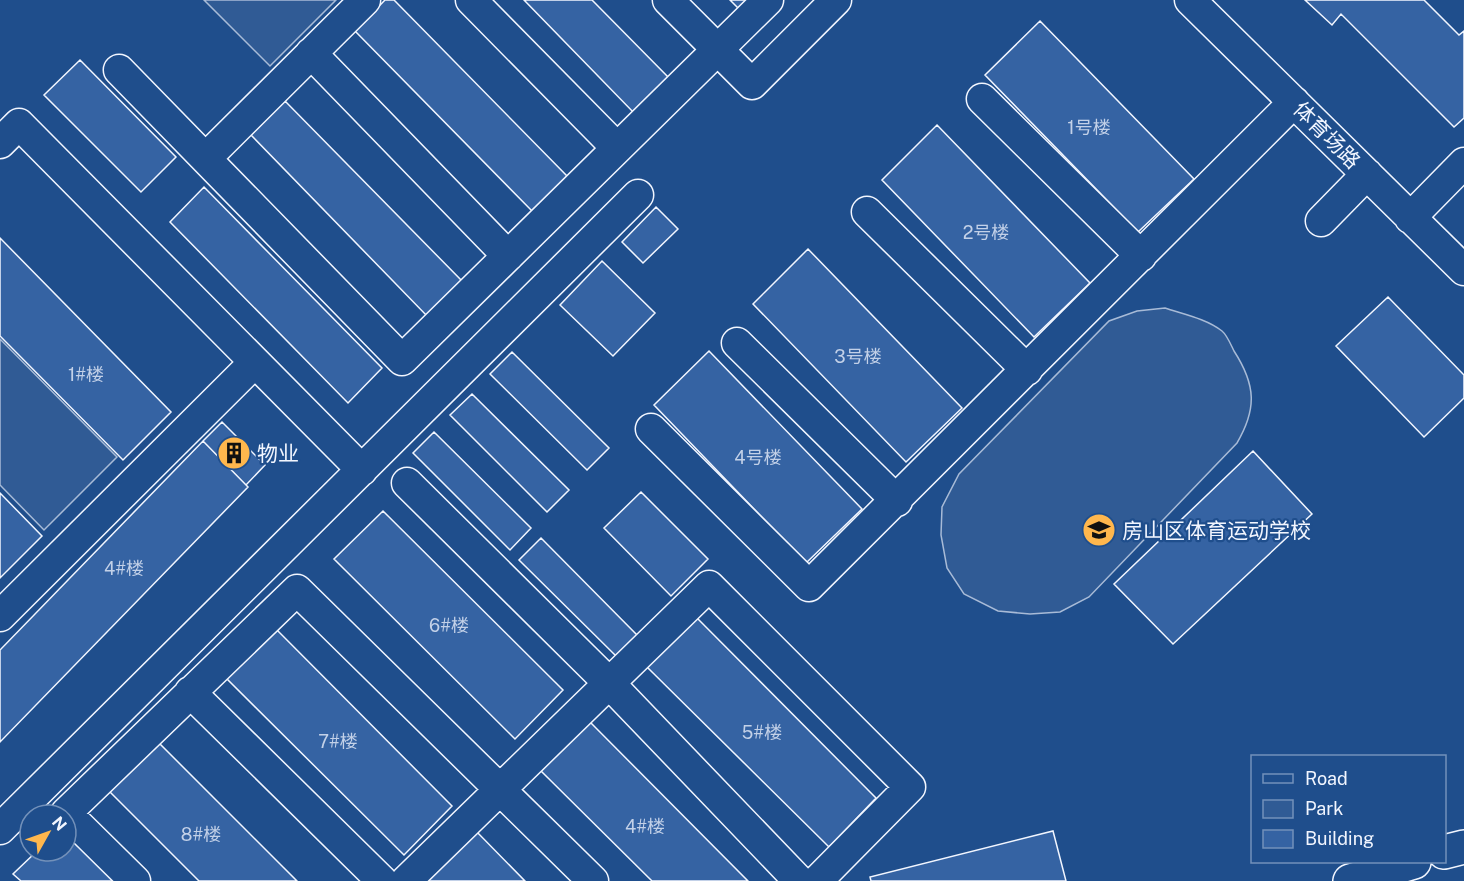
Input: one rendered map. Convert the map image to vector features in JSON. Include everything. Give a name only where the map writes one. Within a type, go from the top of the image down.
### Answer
[{"type":"main road","points":[[1446,852],[1464,847]]},
{"type":"main road","points":[[1350,881],[1408,863]]},
{"type":"street","points":[[206,158],[365,0]]},
{"type":"street","points":[[471,0],[617,148]]},
{"type":"street","points":[[668,0],[752,84],[836,0]]},
{"type":"street","points":[[119,69],[402,360],[768,0]]},
{"type":"street","name":"体育场路","points":[[1190,0],[1464,270]]},
{"type":"street","points":[[311,53],[508,256]]},
{"type":"street","points":[[982,99],[1141,256]]},
{"type":"street","points":[[651,429],[809,586],[897,501],[1294,102]]},
{"type":"street","points":[[0,143],[19,124],[362,470]]},
{"type":"street","points":[[1410,218],[1464,163]]},
{"type":"street","points":[[1322,221],[1366,174]]},
{"type":"street","points":[[0,830],[638,195]]},
{"type":"street","points":[[867,212],[1027,370]]},
{"type":"street","points":[[737,343],[897,501]]},
{"type":"street","points":[[0,616],[255,362]]},
{"type":"street","points":[[407,483],[609,684],[799,881]]},
{"type":"street","points":[[406,881],[709,586],[910,786],[817,881]]},
{"type":"street","points":[[135,881],[66,813],[297,590],[593,881]]},
{"type":"street","points":[[190,692],[382,881]]},
{"type":"green space","points":[[204,0],[336,0],[270,66]]},
{"type":"green space","points":[[1165,308],[1202,320],[1222,331],[1241,363],[1250,386],[1251,408],[1244,431],[1237,443],[1089,597],[1060,612],[1030,614],[998,611],[964,594],[947,568],[941,535],[942,507],[959,474],[1109,321],[1137,311]]},
{"type":"green space","points":[[0,339],[117,457],[44,530],[0,485]]},
{"type":"building","points":[[385,0],[394,0],[568,177],[533,212],[355,31]]},
{"type":"building","points":[[524,0],[592,0],[670,79],[635,114]]},
{"type":"building","points":[[730,0],[752,0],[741,11]]},
{"type":"building","points":[[1305,0],[1424,0],[1459,35],[1464,31],[1464,118],[1454,127],[1341,14],[1332,25]]},
{"type":"building","points":[[1040,21],[1194,179],[1138,232],[985,75]]},
{"type":"building","points":[[80,60],[176,157],[141,192],[44,95]]},
{"type":"building","points":[[285,101],[463,282],[428,317],[251,135]]},
{"type":"building","points":[[937,125],[1090,283],[1034,337],[882,180]]},
{"type":"building","points":[[204,187],[382,368],[348,403],[170,222]]},
{"type":"building","points":[[656,207],[678,229],[643,263],[622,242]]},
{"type":"building","points":[[0,238],[171,412],[123,460],[0,336]]},
{"type":"building","points":[[808,249],[962,408],[906,462],[753,304]]},
{"type":"building","points":[[602,261],[655,313],[613,356],[560,305]]},
{"type":"building","points":[[1388,297],[1464,375],[1464,398],[1424,437],[1336,346]]},
{"type":"building","points":[[709,351],[862,509],[806,563],[654,405]]},
{"type":"building","points":[[512,352],[609,448],[587,470],[490,374]]},
{"type":"building","points":[[472,394],[569,490],[547,512],[450,415]]},
{"type":"building","name":"物业","points":[[222,422],[265,465],[246,485],[203,441]]},
{"type":"building","points":[[434,432],[531,528],[510,550],[413,453]]},
{"type":"building","points":[[203,441],[248,487],[0,742],[0,650]]},
{"type":"building","points":[[1253,451],[1312,514],[1173,644],[1114,584]]},
{"type":"building","points":[[641,492],[708,559],[671,596],[604,528]]},
{"type":"building","points":[[0,493],[42,536],[0,578]]},
{"type":"building","points":[[383,511],[563,690],[515,739],[334,559]]},
{"type":"building","points":[[541,538],[637,635],[616,656],[519,560]]},
{"type":"building","points":[[697,618],[876,798],[829,847],[647,667]]},
{"type":"building","points":[[273,626],[452,806],[404,855],[223,675]]},
{"type":"building","points":[[590,722],[748,881],[652,881],[541,771]]},
{"type":"building","points":[[154,738],[297,881],[199,881],[105,787]]},
{"type":"building","points":[[475,830],[525,881],[428,881],[425,879]]},
{"type":"building","points":[[1053,831],[1066,881],[871,881],[870,877]]},
{"type":"building","points":[[78,841],[118,881],[21,881],[13,874],[24,863],[78,863]]},
{"type":"place","name":"物业","points":[[234,453]]},
{"type":"place","name":"房山区体育运动学校","points":[[1099,530]]}]
